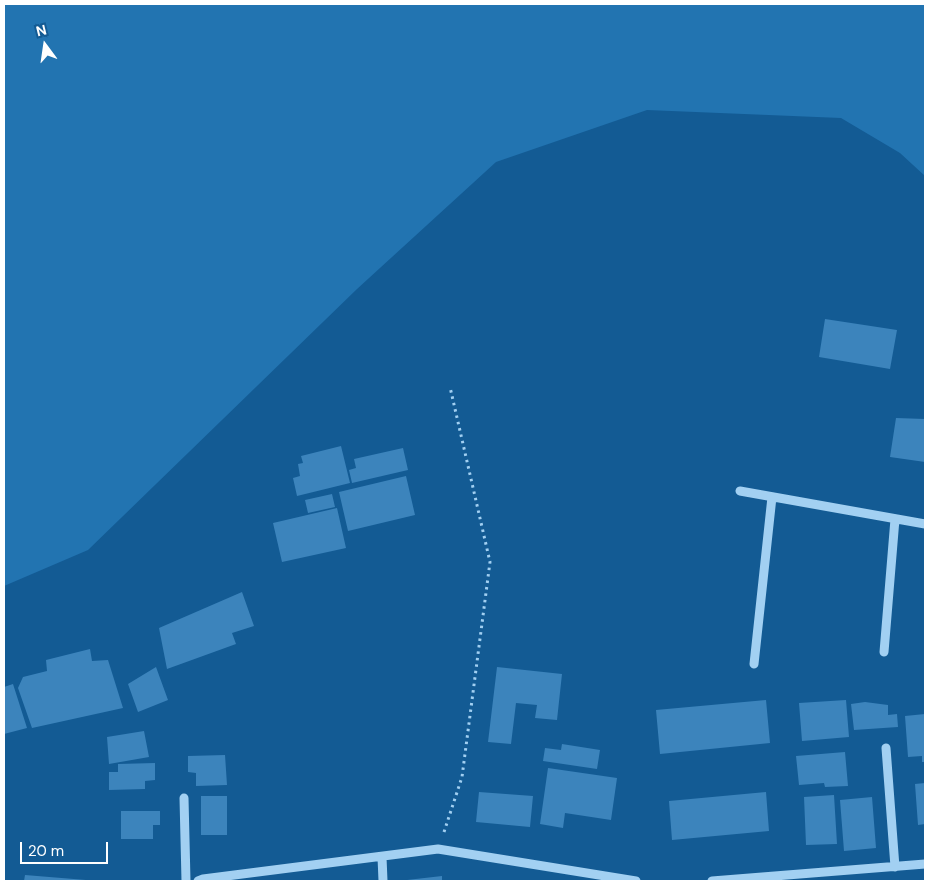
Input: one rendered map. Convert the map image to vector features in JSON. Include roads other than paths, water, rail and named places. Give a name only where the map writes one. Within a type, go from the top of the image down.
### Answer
[{"type":"street","points":[[740,491],[925,524]]},
{"type":"street","points":[[754,664],[772,497]]},
{"type":"street","points":[[884,652],[896,519]]},
{"type":"street","points":[[886,748],[896,867]]},
{"type":"street","points":[[184,798],[186,881]]},
{"type":"street","points":[[198,881],[203,878],[438,849],[636,881]]},
{"type":"street","points":[[382,857],[383,881]]},
{"type":"street","points":[[712,881],[925,864]]}]
